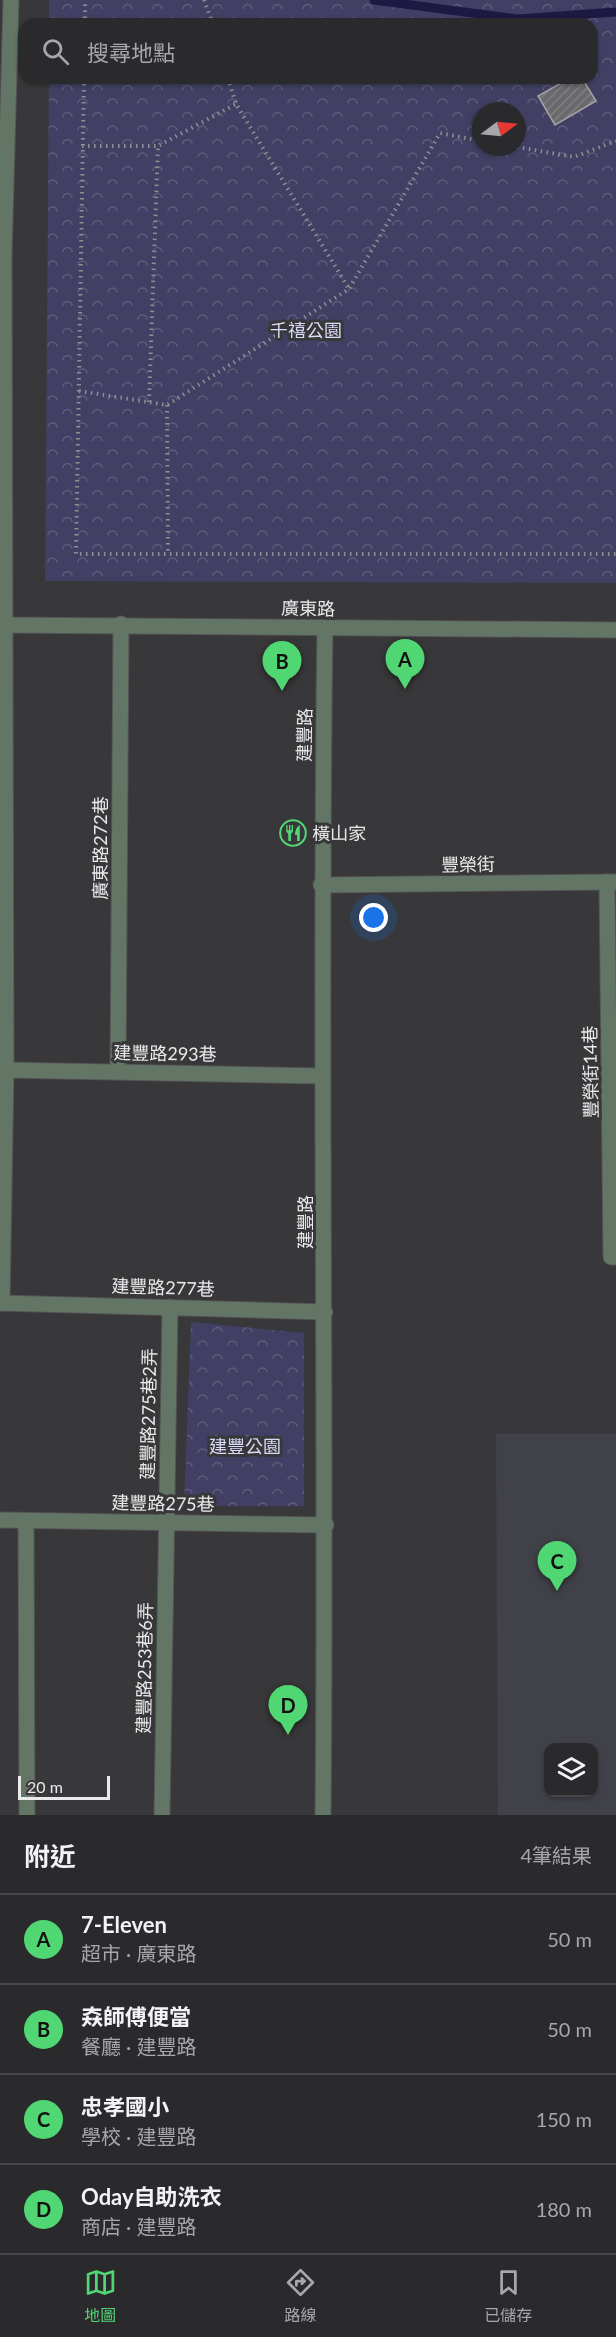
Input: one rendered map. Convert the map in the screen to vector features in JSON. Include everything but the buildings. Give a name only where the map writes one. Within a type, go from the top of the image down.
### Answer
[{"type":"street","points":[[1,1303],[6,1070],[2,255],[11,0]]},
{"type":"street","name":"廣東路","points":[[3,625],[121,624],[616,630]]},
{"type":"street","name":"廣東路272巷","points":[[118,1071],[121,624]]},
{"type":"street","name":"建豐路","points":[[323,1815],[326,1525],[321,885],[324,628]]},
{"type":"street","name":"豐榮街","points":[[321,885],[611,882]]},
{"type":"street","name":"豐榮街14巷","points":[[611,882],[611,1257],[616,1257]]},
{"type":"street","name":"建豐路293巷","points":[[6,1070],[323,1076]]},
{"type":"street","name":"建豐路277巷","points":[[1,1303],[325,1312]]},
{"type":"street","name":"建豐路275巷2弄","points":[[165,1522],[170,1307]]},
{"type":"street","name":"建豐路275巷","points":[[0,1520],[326,1525]]},
{"type":"street","points":[[26,1521],[27,1815]]},
{"type":"street","name":"建豐路253巷6弄","points":[[162,1815],[165,1522]]},
{"type":"path","points":[[85,18],[86,0]]},
{"type":"path","points":[[204,0],[211,18]]},
{"type":"path","points":[[84,84],[76,554],[616,554]]},
{"type":"path","points":[[230,84],[236,104],[349,290]]},
{"type":"path","points":[[82,146],[158,146],[236,104]]},
{"type":"path","points":[[79,391],[167,405],[349,290],[440,133],[472,139]]},
{"type":"path","points":[[526,149],[574,157],[616,141]]},
{"type":"path","points":[[149,402],[158,146]]},
{"type":"path","points":[[167,405],[168,554]]},
{"type":"shaded area","points":[[496,1434],[616,1434],[616,1815],[498,1815]]},
{"type":"green space","name":"千禧公園","points":[[49,0],[616,0],[616,583],[45,581],[49,84],[598,84],[598,18],[49,18]]},
{"type":"green space","name":"建豐公園","points":[[191,1322],[304,1333],[304,1506],[184,1506]]},
{"type":"waterway","points":[[374,0],[509,18]]},
{"type":"waterway","points":[[531,18],[616,12]]},
{"type":"place","name":"7-Eleven","points":[[405,689]]},
{"type":"place","name":"𡘙師傅便當","points":[[282,691]]},
{"type":"place","name":"橫山家","points":[[293,833]]},
{"type":"place","name":"忠孝國小","points":[[557,1591]]},
{"type":"place","name":"Oday自助洗衣","points":[[288,1735]]}]
